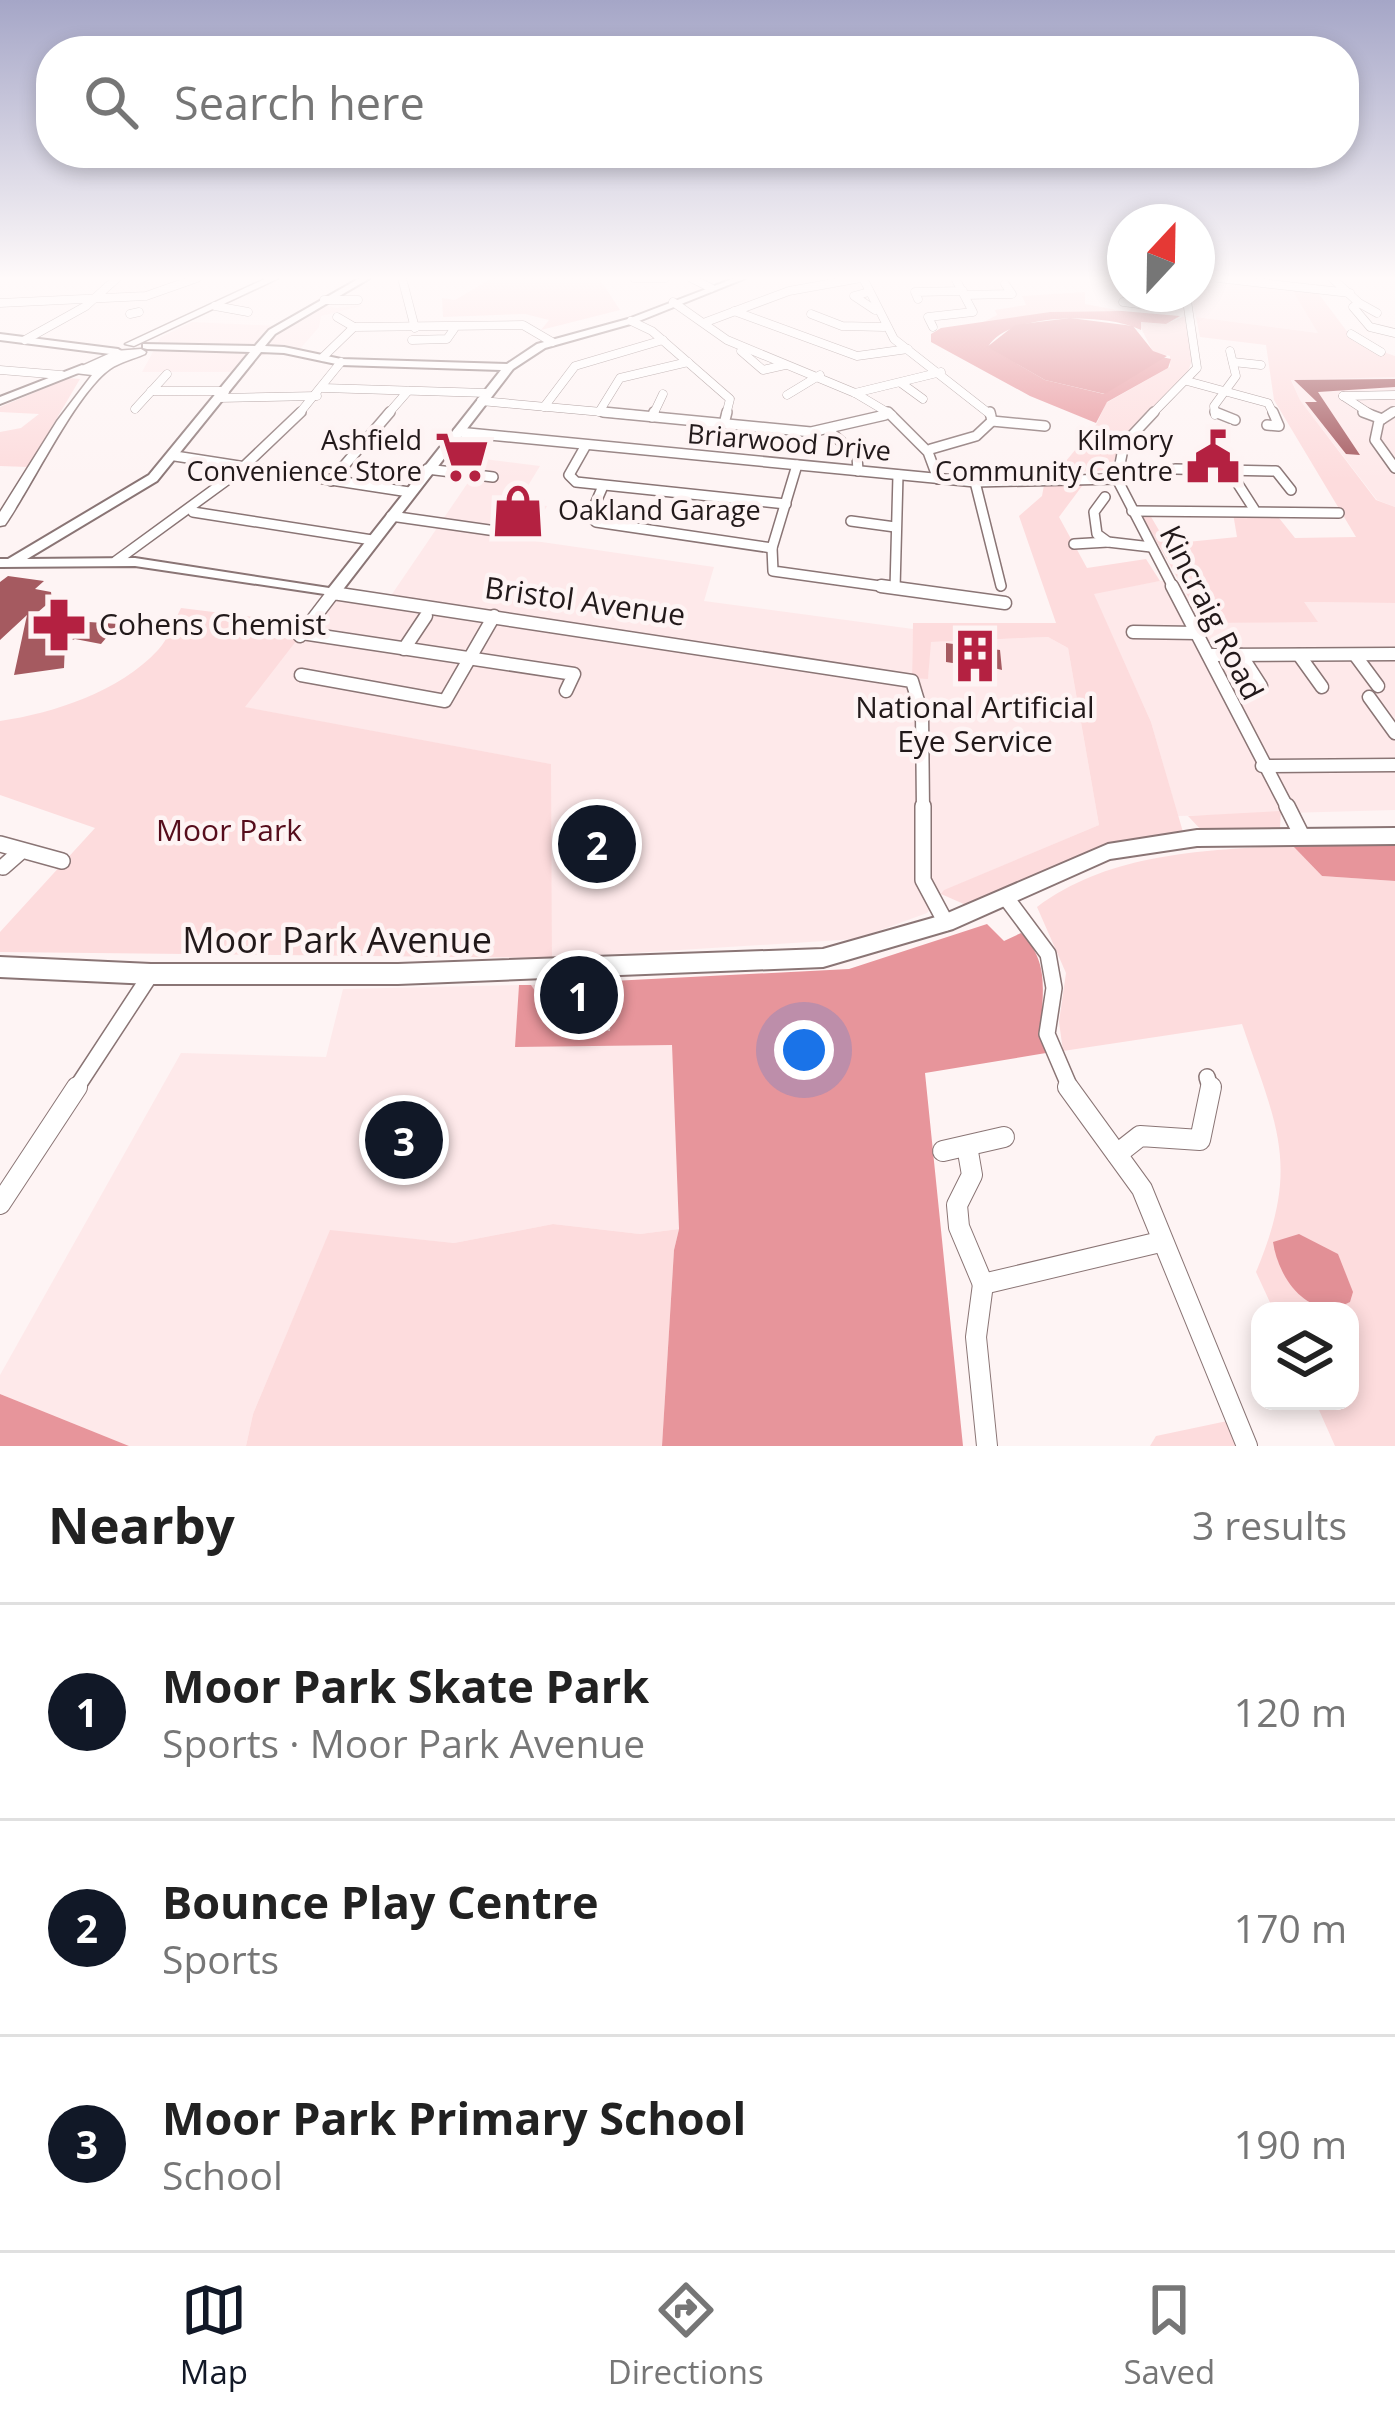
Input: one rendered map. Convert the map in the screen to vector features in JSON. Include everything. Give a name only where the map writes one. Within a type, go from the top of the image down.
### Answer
[{"type":"main road","points":[[84,374],[106,367],[139,345]]},
{"type":"main road","points":[[0,523],[35,476],[84,374],[133,349]]},
{"type":"street","points":[[72,345],[133,349]]},
{"type":"street","points":[[4,565],[64,526],[142,486],[175,456],[262,345]]},
{"type":"street","points":[[323,357],[335,345]]},
{"type":"street","points":[[545,345],[509,367],[300,634],[574,674],[566,692]]},
{"type":"street","points":[[544,407],[575,365],[644,345]]},
{"type":"street","points":[[669,345],[730,399],[724,424]]},
{"type":"street","points":[[740,345],[855,393],[931,449],[938,478]]},
{"type":"street","points":[[828,345],[857,356],[908,349]]},
{"type":"street","points":[[904,345],[977,397],[992,421]]},
{"type":"street","points":[[1117,479],[1124,444],[1187,381],[1199,357],[1197,345]]},
{"type":"street","points":[[1371,345],[1381,352]]},
{"type":"street","points":[[77,346],[103,351],[260,348],[341,362],[509,367]]},
{"type":"street","points":[[18,392],[84,374],[103,351]]},
{"type":"street","points":[[1214,417],[1236,376],[1232,356],[1262,365]]},
{"type":"street","points":[[116,561],[192,512],[247,467],[320,392],[341,362]]},
{"type":"street","points":[[599,412],[620,378],[688,362]]},
{"type":"street","points":[[0,370],[41,378],[84,374]]},
{"type":"street","points":[[855,393],[941,372]]},
{"type":"street","points":[[135,409],[167,374]]},
{"type":"street","points":[[787,395],[820,375]]},
{"type":"street","points":[[0,400],[41,378]]},
{"type":"street","points":[[1187,381],[1268,403],[1279,426],[1267,425]]},
{"type":"street","points":[[901,383],[923,399]]},
{"type":"street","points":[[151,391],[222,395],[408,391],[652,418],[827,430],[885,415]]},
{"type":"street","points":[[331,481],[408,391]]},
{"type":"street","points":[[1382,419],[1359,411],[1343,396],[1395,395]]},
{"type":"street","points":[[652,418],[664,397]]},
{"type":"street","points":[[1395,411],[1382,419],[1375,440],[1395,468]]},
{"type":"street","points":[[1197,415],[1235,420]]},
{"type":"street","points":[[931,449],[976,436],[992,421],[1045,426]]},
{"type":"street","points":[[827,430],[857,456],[858,471]]},
{"type":"street","name":"Briarwood Drive","points":[[458,432],[975,482],[1117,479]]},
{"type":"street","points":[[586,445],[570,479],[786,503]]},
{"type":"street","points":[[175,456],[409,492]]},
{"type":"street","points":[[797,465],[769,564],[784,575],[1004,599],[975,482]]},
{"type":"street","points":[[428,469],[493,477]]},
{"type":"street","points":[[1175,469],[1276,471],[1291,490]]},
{"type":"street","points":[[1228,470],[1254,509]]},
{"type":"street","points":[[895,589],[898,475]]},
{"type":"street","name":"Kincraig Road","points":[[1117,479],[1300,834]]},
{"type":"street","points":[[603,486],[590,516],[596,522],[772,548]]},
{"type":"street","points":[[1107,501],[1093,529],[1108,542]]},
{"type":"street","points":[[1132,511],[1339,513]]},
{"type":"street","points":[[192,512],[372,540]]},
{"type":"street","points":[[391,516],[503,532],[508,523]]},
{"type":"street","points":[[851,521],[895,526]]},
{"type":"street","points":[[1074,544],[1150,547]]},
{"type":"street","points":[[978,555],[992,556]]},
{"type":"street","name":"Bristol Avenue","points":[[4,565],[116,561],[911,680],[922,714],[922,880],[946,922]]},
{"type":"street","points":[[404,649],[425,616]]},
{"type":"street","points":[[301,675],[445,701],[494,616]]},
{"type":"street","points":[[1133,632],[1197,633]]},
{"type":"street","points":[[1209,655],[1395,654]]},
{"type":"street","points":[[1241,655],[1261,686]]},
{"type":"street","points":[[1299,655],[1322,687]]},
{"type":"street","points":[[1355,655],[1395,734]]},
{"type":"street","points":[[1262,766],[1395,765]]},
{"type":"street","name":"Moor Park Avenue","points":[[0,967],[152,974],[445,974],[823,958],[946,922],[1108,852],[1189,839],[1395,836]]},
{"type":"street","points":[[0,844],[19,853],[46,854],[62,861]]},
{"type":"street","points":[[3,867],[19,853]]},
{"type":"street","points":[[1007,899],[1048,954],[1054,988],[1047,1034],[1066,1084],[1149,1205],[1160,1242],[1246,1446]]},
{"type":"street","points":[[0,1204],[152,974]]},
{"type":"street","points":[[1117,1154],[1140,1136],[1206,1146],[1211,1088],[1207,1077]]},
{"type":"street","points":[[943,1151],[1004,1137]]},
{"type":"street","points":[[967,1146],[972,1175],[957,1205],[959,1227],[983,1284],[976,1337],[992,1445]]},
{"type":"street","points":[[983,1284],[1160,1242]]},
{"type":"shaded area","points":[[156,345],[303,345],[259,356],[233,372],[142,372]]},
{"type":"shaded area","points":[[937,345],[990,345],[1045,380],[1104,394],[1162,357],[1171,359],[1168,368],[1107,402],[1096,423],[1030,396]]},
{"type":"shaded area","points":[[1149,345],[1167,356],[1105,394],[1045,380],[987,347]]},
{"type":"shaded area","points":[[1395,377],[1395,507],[1377,500],[1300,400],[1291,379]]},
{"type":"shaded area","points":[[484,459],[540,466],[518,502],[547,506],[528,540],[714,567],[704,601],[913,629],[912,678],[928,678],[930,642],[1048,637],[1068,648],[1099,825],[945,890],[927,913],[856,939],[552,958],[550,764],[243,707],[333,593],[388,600]]},
{"type":"shaded area","points":[[1177,581],[1204,623],[1317,621],[1303,602],[1395,603],[1395,810],[1178,816],[1151,722],[1093,593]]},
{"type":"shaded area","points":[[1395,836],[1395,881],[1322,876],[1292,845]]},
{"type":"shaded area","points":[[987,924],[1004,941],[1021,933],[1039,961],[1046,1053],[925,1073],[963,1446],[662,1446],[679,1229],[672,1045],[515,1047],[519,985],[531,985],[564,1017],[610,1031],[612,981],[849,969]]},
{"type":"shaded area","points":[[519,985],[516,1047],[672,1044],[679,1229],[640,1234],[553,1224],[454,1243],[330,1231],[253,1414],[246,1446],[129,1446],[0,1394],[0,1375],[181,1053],[326,1057],[343,989]]},
{"type":"shaded area","points":[[1299,1234],[1338,1254],[1353,1292],[1350,1302],[1309,1302],[1281,1270],[1273,1242]]},
{"type":"shaded area","points":[[0,1394],[129,1446],[0,1446]]},
{"type":"green space","points":[[1150,345],[1191,345],[1191,363],[1175,390],[1127,436],[1112,470],[1056,473],[1096,425],[1106,403],[1170,367],[1170,356],[1153,352]]},
{"type":"green space","points":[[1266,345],[1365,345],[1395,356],[1395,377],[1291,380],[1300,400],[1376,500],[1395,507],[1395,603],[1304,602],[1318,622],[1203,623],[1142,516],[1150,515],[1167,544],[1237,537],[1233,513],[1275,513],[1295,538],[1356,537],[1274,400]]},
{"type":"green space","points":[[69,378],[80,379],[28,467],[0,466],[0,432],[21,428],[39,414],[0,412],[0,407]]},
{"type":"green space","points":[[1085,482],[1059,517],[1087,568],[1146,559],[1160,581],[1094,594],[1151,722],[1183,832],[1105,845],[966,905],[941,894],[1099,825],[1068,648],[1048,637],[931,642],[928,679],[912,678],[913,623],[1056,623],[1019,516],[1042,496],[1044,485]]},
{"type":"green space","name":"Moor Park","points":[[181,608],[302,623],[294,634],[300,636],[245,707],[551,764],[552,958],[0,952],[0,932],[95,828],[0,795],[0,721],[63,706],[124,678],[162,646]]},
{"type":"green space","points":[[1281,811],[1280,828],[1270,830],[1203,832],[1188,816]]},
{"type":"green space","points":[[1292,845],[1322,876],[1395,881],[1395,1446],[1335,1446],[1319,1410],[1359,1410],[1359,1302],[1270,1302],[1256,1272],[1270,1235],[1281,1174],[1274,1120],[1242,1024],[1063,1051],[1059,1022],[1066,973],[1037,907],[1096,875],[1192,853]]},
{"type":"green space","points":[[612,981],[611,1031],[565,1017],[531,985]]},
{"type":"green space","points":[[553,1224],[640,1234],[679,1229],[662,1446],[246,1446],[253,1414],[330,1230],[454,1243]]},
{"type":"green space","points":[[1232,1420],[1239,1446],[1150,1446],[1156,1436]]},
{"type":"building","points":[[1395,379],[1395,387],[1318,392],[1360,455],[1346,454],[1305,402],[1317,402],[1294,380]]},
{"type":"building","points":[[8,576],[44,581],[35,589],[51,592],[52,600],[31,618],[118,624],[101,644],[75,639],[65,643],[64,668],[14,675],[27,615],[0,640],[0,582]]},
{"type":"building","name":"National Artificial Eye Service","points":[[946,643],[1000,650],[1002,670],[966,661],[966,665],[946,662]]},
{"type":"place","name":"Ashfield Convenience Store","points":[[462,457]]},
{"type":"place","name":"Kilmory Community Centre","points":[[1213,457]]},
{"type":"place","name":"Oakland Garage","points":[[518,511]]},
{"type":"place","name":"Cohens Chemist","points":[[59,625]]},
{"type":"place","name":"National Artificial Eye Service","points":[[975,656]]},
{"type":"place","name":"Bounce Play Centre","points":[[597,844]]},
{"type":"place","name":"Moor Park Skate Park","points":[[579,995]]},
{"type":"place","name":"Moor Park Primary School","points":[[404,1140]]}]
